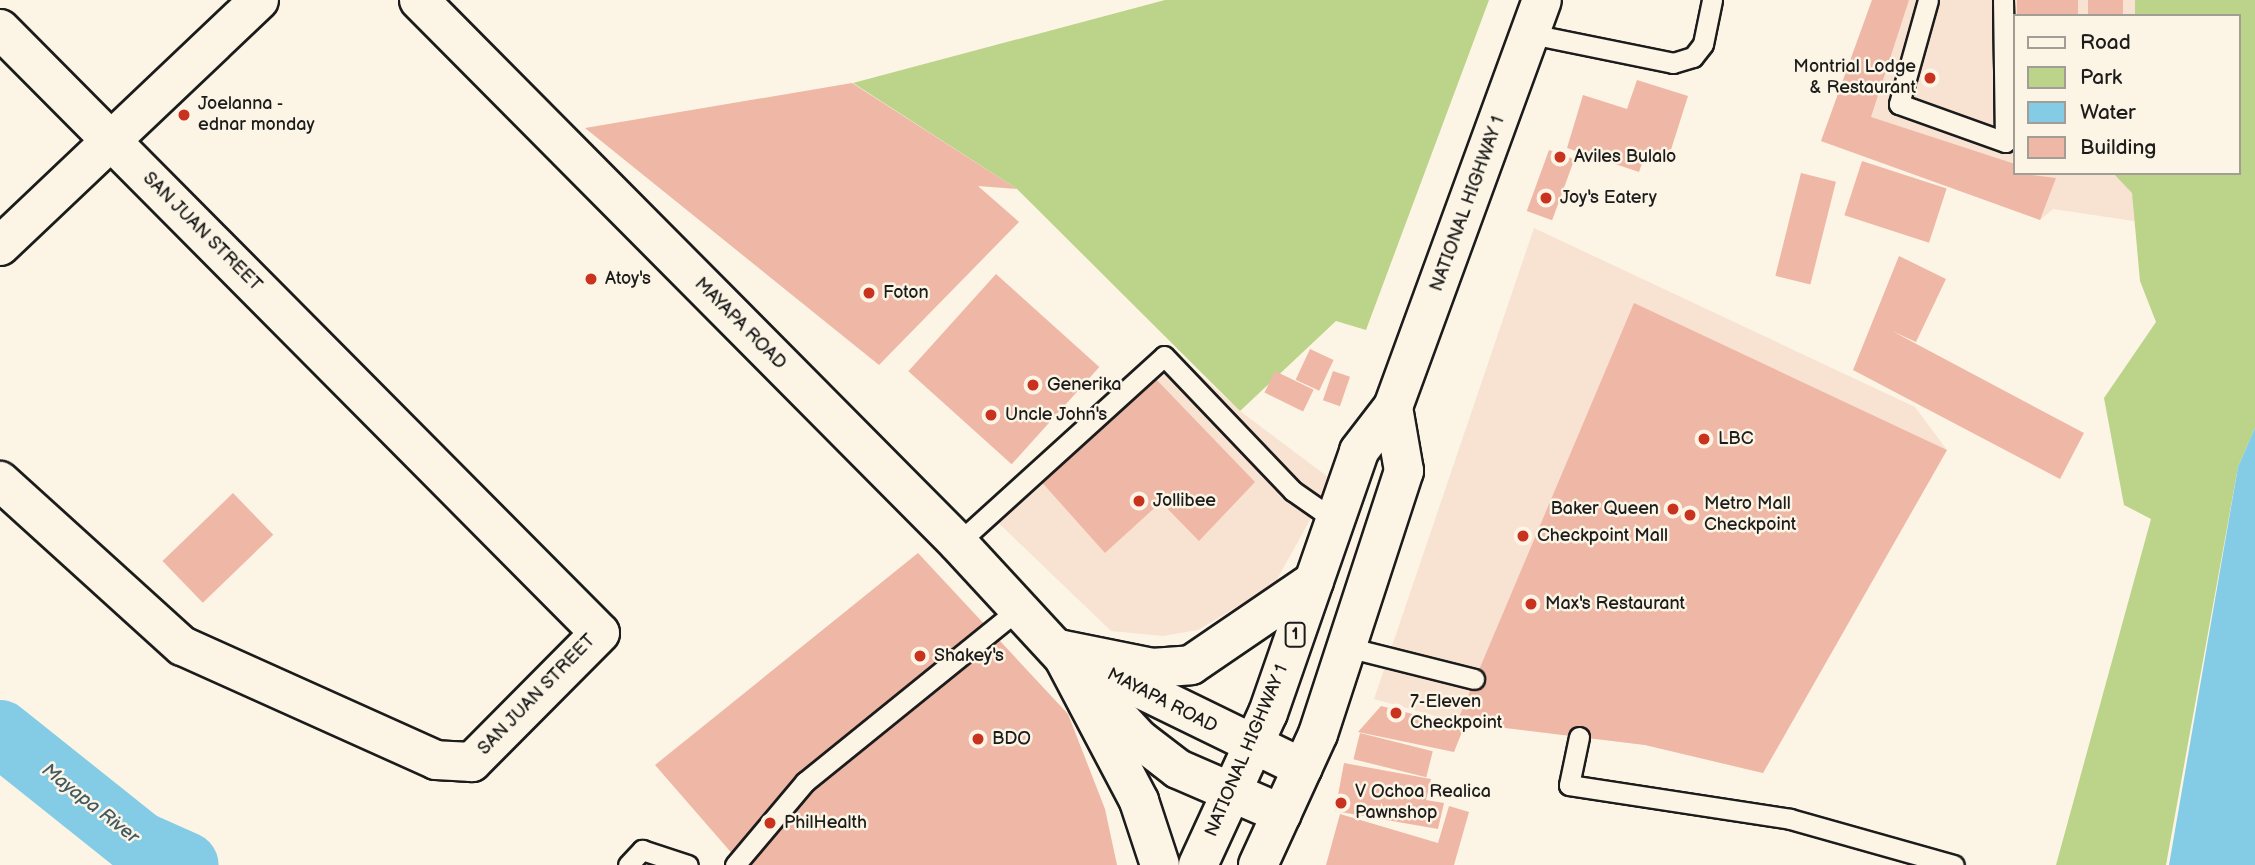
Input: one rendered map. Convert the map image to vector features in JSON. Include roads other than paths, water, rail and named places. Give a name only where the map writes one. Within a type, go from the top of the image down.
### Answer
[{"type":"main road","points":[[0,246],[259,0]]},
{"type":"main road","name":"MAYAPA ROAD","points":[[419,0],[958,543],[1156,754],[1282,814]]},
{"type":"main road","name":"NATIONAL HIGHWAY 1","points":[[1198,865],[1253,745],[1359,452],[1393,407],[1536,17]]},
{"type":"main road","points":[[0,29],[110,140]]},
{"type":"main road","name":"SAN JUAN STREET","points":[[0,481],[182,646],[436,760],[472,762],[600,633],[110,140]]},
{"type":"main road","points":[[1258,865],[1303,768],[1347,647],[1404,471],[1393,407]]},
{"type":"main road","points":[[1059,649],[1152,668],[1191,665],[1314,581]]},
{"type":"main road","points":[[1059,649],[1139,802],[1160,865]]},
{"type":"main road","name":"MAYAPA ROAD","points":[[1059,649],[1303,768]]},
{"type":"lane","points":[[1536,17],[1673,63],[1693,57],[1703,44],[1712,0]]},
{"type":"lane","points":[[1928,0],[1899,104],[2005,142],[2003,0]]},
{"type":"lane","points":[[958,543],[1164,356],[1293,491],[1336,521]]},
{"type":"lane","points":[[736,865],[805,782],[1020,608]]},
{"type":"lane","points":[[1347,647],[1474,679]]},
{"type":"lane","points":[[1579,737],[1569,785],[1790,819],[1954,865]]},
{"type":"lane","points":[[628,865],[642,850],[688,865]]},
{"type":"water","points":[[2255,428],[2255,865],[2169,865],[2238,467]]},
{"type":"waterway","name":"Mayapa River","points":[[0,733],[139,844],[186,865]]},
{"type":"place","name":"Montrial Lodge & Restaurant","points":[[1930,78]]},
{"type":"place","name":"Joelanna - ednar monday","points":[[184,115]]},
{"type":"place","name":"Aviles Bulalo","points":[[1560,157]]},
{"type":"place","name":"Joy's Eatery","points":[[1546,198]]},
{"type":"place","name":"Atoy's","points":[[591,279]]},
{"type":"place","name":"Foton","points":[[869,293]]},
{"type":"place","name":"Generika","points":[[1033,385]]},
{"type":"place","name":"Uncle John's","points":[[991,415]]},
{"type":"place","name":"LBC","points":[[1704,439]]},
{"type":"place","name":"Jollibee","points":[[1139,501]]},
{"type":"place","name":"Baker Queen","points":[[1673,509]]},
{"type":"place","name":"Metro Mall Checkpoint","points":[[1690,515]]},
{"type":"place","name":"Checkpoint Mall","points":[[1523,536]]},
{"type":"place","name":"Max's Restaurant","points":[[1531,604]]},
{"type":"place","name":"Shakey's","points":[[920,656]]},
{"type":"place","name":"7-Eleven Checkpoint","points":[[1396,713]]},
{"type":"place","name":"BDO","points":[[978,739]]},
{"type":"place","name":"V Ochoa Realica Pawnshop","points":[[1341,803]]},
{"type":"place","name":"PhilHealth","points":[[770,823]]}]
